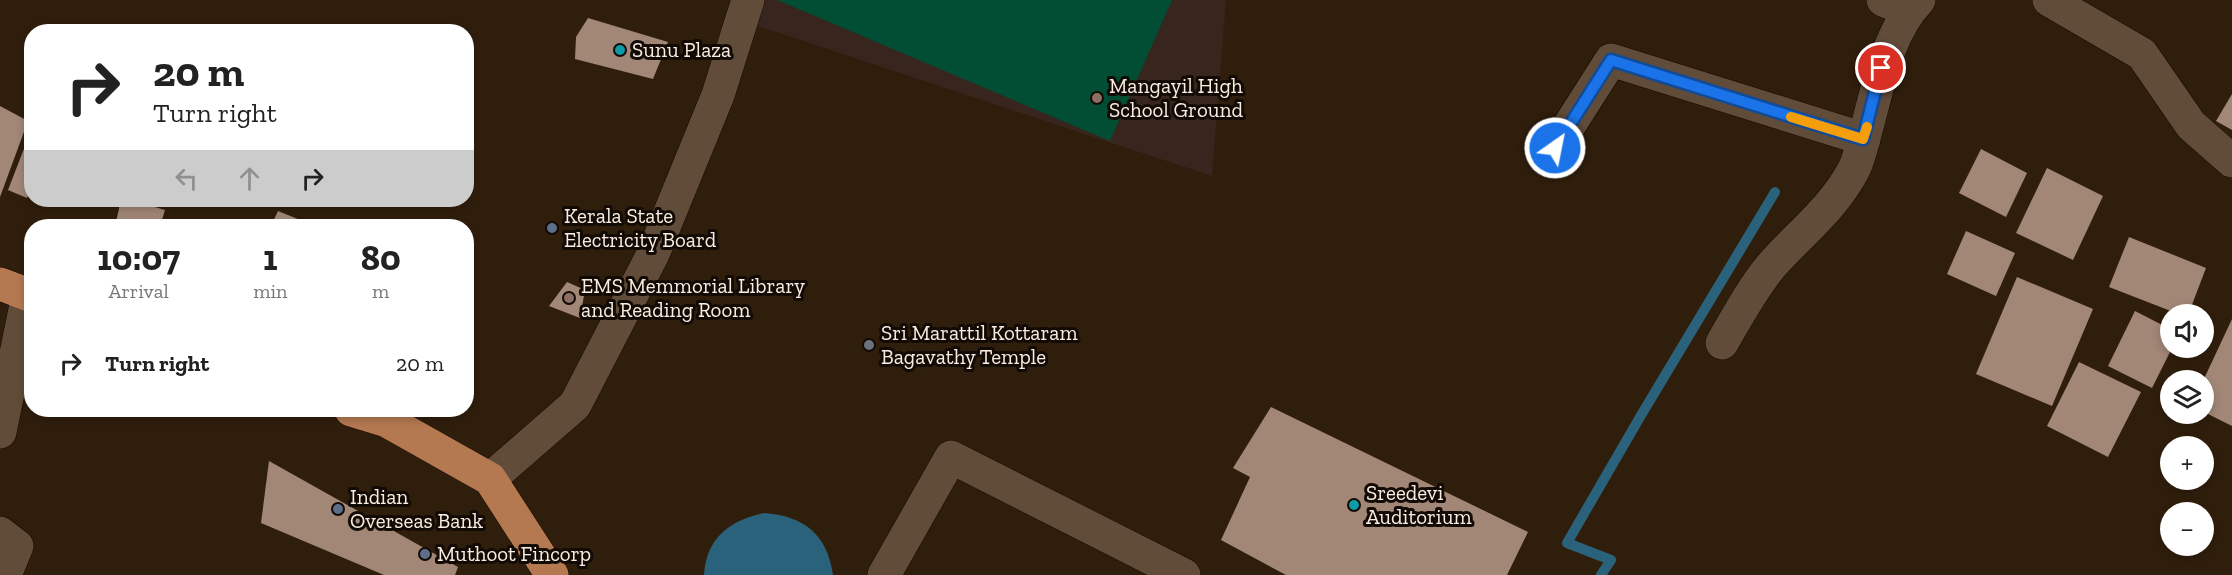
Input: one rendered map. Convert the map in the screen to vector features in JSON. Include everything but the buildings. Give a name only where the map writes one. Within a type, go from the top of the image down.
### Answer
[{"type":"highway","points":[[376,417],[387,420],[490,479],[548,573]]},
{"type":"street","points":[[490,479],[575,405],[652,254],[718,95],[748,0]]},
{"type":"street","points":[[2049,0],[2142,54],[2191,125],[2232,161]]},
{"type":"street","points":[[1722,343],[1750,294],[1772,266],[1810,228],[1855,168],[1881,68],[1904,4]]},
{"type":"street","points":[[1555,148],[1611,60],[1863,139]]},
{"type":"street","points":[[0,432],[20,291]]},
{"type":"street","points":[[884,575],[951,457],[1184,575]]},
{"type":"street","points":[[0,533],[17,546],[5,575]]},
{"type":"shaded area","name":"Mangayil High School Ground","points":[[746,0],[1226,0],[1212,176],[740,20]]},
{"type":"green space","points":[[777,0],[1172,0],[1110,141]]},
{"type":"water","points":[[764,513],[791,518],[811,530],[825,548],[833,575],[704,575],[709,551],[722,533],[741,520]]},
{"type":"waterway","points":[[1601,575],[1611,560],[1567,543],[1775,192]]},
{"type":"slow traffic","points":[[1791,117],[1863,139],[1867,127]]},
{"type":"place","name":"Sunu Plaza","points":[[620,50]]},
{"type":"place","name":"Mangayil High School Ground","points":[[1097,98]]},
{"type":"place","name":"Kerala State Electricity Board","points":[[552,228]]},
{"type":"place","name":"EMS Memmorial Library and Reading Room","points":[[569,298]]},
{"type":"place","name":"Sri Marattil Kottaram Bagavathy Temple","points":[[869,345]]},
{"type":"place","name":"Sreedevi Auditorium","points":[[1354,505]]},
{"type":"place","name":"Indian Overseas Bank","points":[[338,509]]},
{"type":"place","name":"Muthoot Fincorp","points":[[425,554]]},
{"type":"route","points":[[1555,148],[1611,60],[1863,139],[1881,68]]}]
